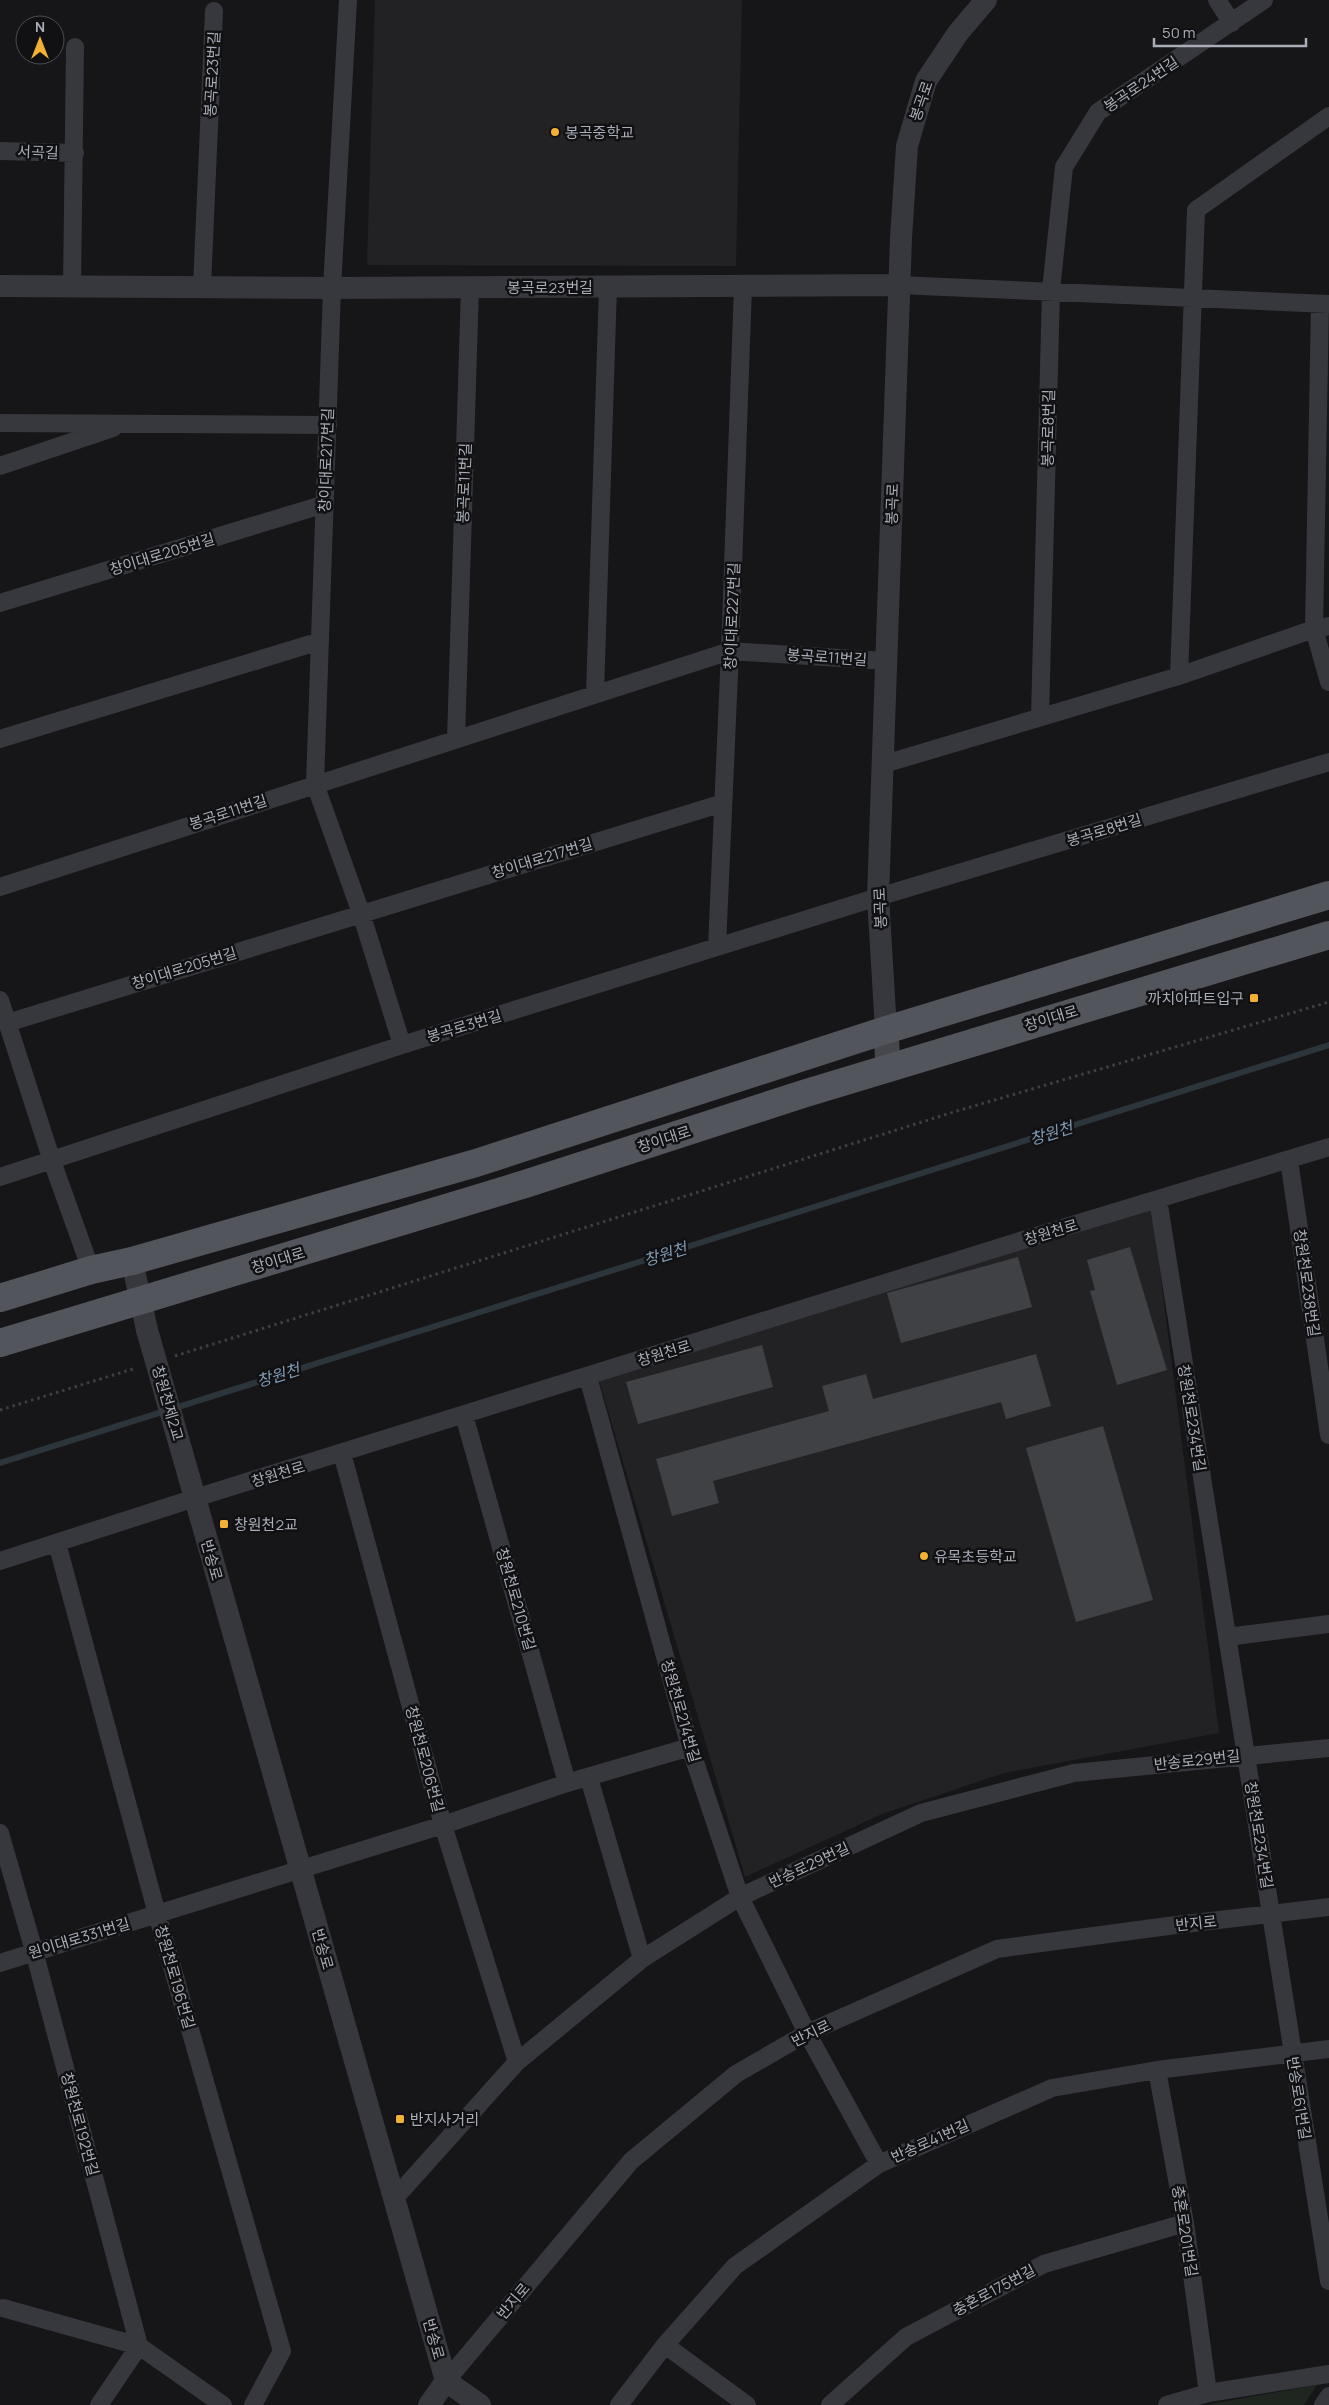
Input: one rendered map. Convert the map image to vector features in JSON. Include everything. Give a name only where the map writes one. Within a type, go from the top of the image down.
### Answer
[{"type":"main road","points":[[0,1298],[91,1270],[132,1261],[476,1163],[886,1030],[1329,895]]},
{"type":"main road","name":"창이대로","points":[[0,1343],[141,1302],[525,1184],[888,1068],[1329,934]]},
{"type":"main road","points":[[886,1030],[888,1068]]},
{"type":"street","name":"창이대로217번길","points":[[348,0],[332,288],[315,784],[361,913],[402,1045]]},
{"type":"street","name":"봉곡로","points":[[886,1030],[878,897],[899,285],[907,146],[926,81],[958,33],[986,0]]},
{"type":"street","points":[[1217,0],[1232,23]]},
{"type":"street","name":"봉곡로24번길","points":[[1051,290],[1064,167],[1098,112],[1264,0]]},
{"type":"street","name":"봉곡로23번길","points":[[202,287],[214,11]]},
{"type":"street","points":[[72,288],[75,47]]},
{"type":"street","points":[[1179,676],[1196,210],[1329,116]]},
{"type":"street","name":"서곡길","points":[[0,150],[75,153]]},
{"type":"street","name":"봉곡로23번길","points":[[0,286],[72,288],[332,288],[899,285]]},
{"type":"street","points":[[899,285],[1192,296],[1325,304],[1321,628],[1329,682]]},
{"type":"street","name":"창이대로227번길","points":[[717,947],[743,286]]},
{"type":"street","name":"봉곡로11번길","points":[[456,739],[470,287]]},
{"type":"street","points":[[595,694],[608,287]]},
{"type":"street","name":"봉곡로8번길","points":[[1040,717],[1051,290]]},
{"type":"street","points":[[0,423],[328,425]]},
{"type":"street","points":[[0,466],[127,424]]},
{"type":"street","name":"창이대로205번길","points":[[0,603],[325,504]]},
{"type":"street","points":[[884,764],[1179,676],[1321,628]]},
{"type":"street","points":[[0,739],[320,641]]},
{"type":"street","name":"봉곡로11번길","points":[[0,886],[730,651],[887,661]]},
{"type":"street","name":"봉곡로8번길","points":[[878,897],[1329,762]]},
{"type":"street","name":"창이대로217번길","points":[[361,913],[723,803]]},
{"type":"street","name":"봉곡로3번길","points":[[0,1177],[402,1045],[878,897]]},
{"type":"street","name":"창이대로205번길","points":[[8,1023],[361,913]]},
{"type":"street","points":[[0,1000],[52,1161],[91,1270]]},
{"type":"street","name":"창원천로","points":[[0,1561],[57,1543],[192,1488],[342,1453],[1329,1147]]},
{"type":"street","name":"창원천로238번길","points":[[1288,1160],[1329,1435]]},
{"type":"street","name":"창원천로234번길","points":[[1158,1199],[1272,1915]]},
{"type":"street","points":[[132,1261],[141,1302]]},
{"type":"street","name":"창원천제2교","points":[[141,1302],[147,1330],[192,1488]]},
{"type":"street","name":"창원천로214번길","points":[[588,1377],[690,1747],[740,1897],[807,2034],[879,2164]]},
{"type":"street","name":"창원천로210번길","points":[[464,1415],[567,1783]]},
{"type":"street","name":"창원천로206번길","points":[[342,1453],[443,1824],[517,2062]]},
{"type":"street","name":"반송로","points":[[192,1488],[446,2381]]},
{"type":"street","name":"창원천로196번길","points":[[57,1543],[157,1914],[282,2351],[253,2405]]},
{"type":"street","points":[[1227,1637],[1329,1624]]},
{"type":"street","name":"원이대로331번길","points":[[0,1963],[443,1824],[567,1783],[690,1747]]},
{"type":"street","name":"반송로29번길","points":[[394,2199],[517,2062],[642,1960],[740,1897],[921,1813],[1074,1773],[1329,1748]]},
{"type":"street","points":[[589,1778],[642,1960]]},
{"type":"street","name":"창원천로192번길","points":[[0,1833],[34,1951],[140,2346]]},
{"type":"street","name":"반지로","points":[[430,2405],[446,2381],[632,2161],[736,2074],[807,2034],[997,1949],[1329,1907]]},
{"type":"street","name":"반송로61번길","points":[[1272,1915],[1291,2052],[1329,2281]]},
{"type":"street","name":"반송로41번길","points":[[619,2405],[665,2345],[735,2266],[879,2164],[1052,2088],[1157,2070],[1291,2052],[1329,2049]]},
{"type":"street","name":"충혼로201번길","points":[[1157,2070],[1184,2224],[1208,2393]]},
{"type":"street","name":"충혼로175번길","points":[[830,2405],[906,2337],[1044,2264],[1184,2224]]},
{"type":"street","points":[[1,2306],[140,2346],[223,2405]]},
{"type":"street","points":[[665,2345],[748,2405]]},
{"type":"street","points":[[99,2405],[140,2346]]},
{"type":"street","points":[[1167,2405],[1208,2393],[1329,2374]]},
{"type":"street","points":[[446,2381],[480,2405]]},
{"type":"street","points":[[1323,2405],[1329,2396]]},
{"type":"path","points":[[171,1357],[956,1111],[1329,1002]]},
{"type":"path","points":[[0,1410],[144,1366]]},
{"type":"shaded area","name":"봉곡중학교","points":[[375,0],[742,0],[736,266],[367,265]]},
{"type":"shaded area","name":"유목초등학교","points":[[1152,1209],[1219,1733],[1004,1773],[882,1814],[745,1877],[599,1380]]},
{"type":"shaded area","points":[[1317,2385],[1304,2405],[1205,2405],[1210,2404]]},
{"type":"building","points":[[1130,1247],[1167,1370],[1117,1385],[1090,1291],[1095,1290],[1087,1260]]},
{"type":"building","points":[[1018,1257],[1032,1307],[901,1343],[887,1293]]},
{"type":"building","points":[[762,1345],[773,1387],[638,1424],[626,1382]]},
{"type":"building","points":[[1036,1354],[1051,1406],[1006,1419],[1001,1402],[713,1481],[719,1503],[672,1516],[656,1459],[829,1411],[822,1386],[866,1374],[873,1399]]},
{"type":"building","points":[[1103,1426],[1153,1600],[1076,1622],[1026,1448]]},
{"type":"waterway","name":"창원천","points":[[0,1463],[1329,1045]]},
{"type":"place","name":"봉곡중학교","points":[[555,132]]},
{"type":"place","name":"까치아파트입구","points":[[1254,998]]},
{"type":"place","name":"창원천2교","points":[[224,1524]]},
{"type":"place","name":"유목초등학교","points":[[924,1556]]},
{"type":"place","name":"반지사거리","points":[[400,2119]]}]
